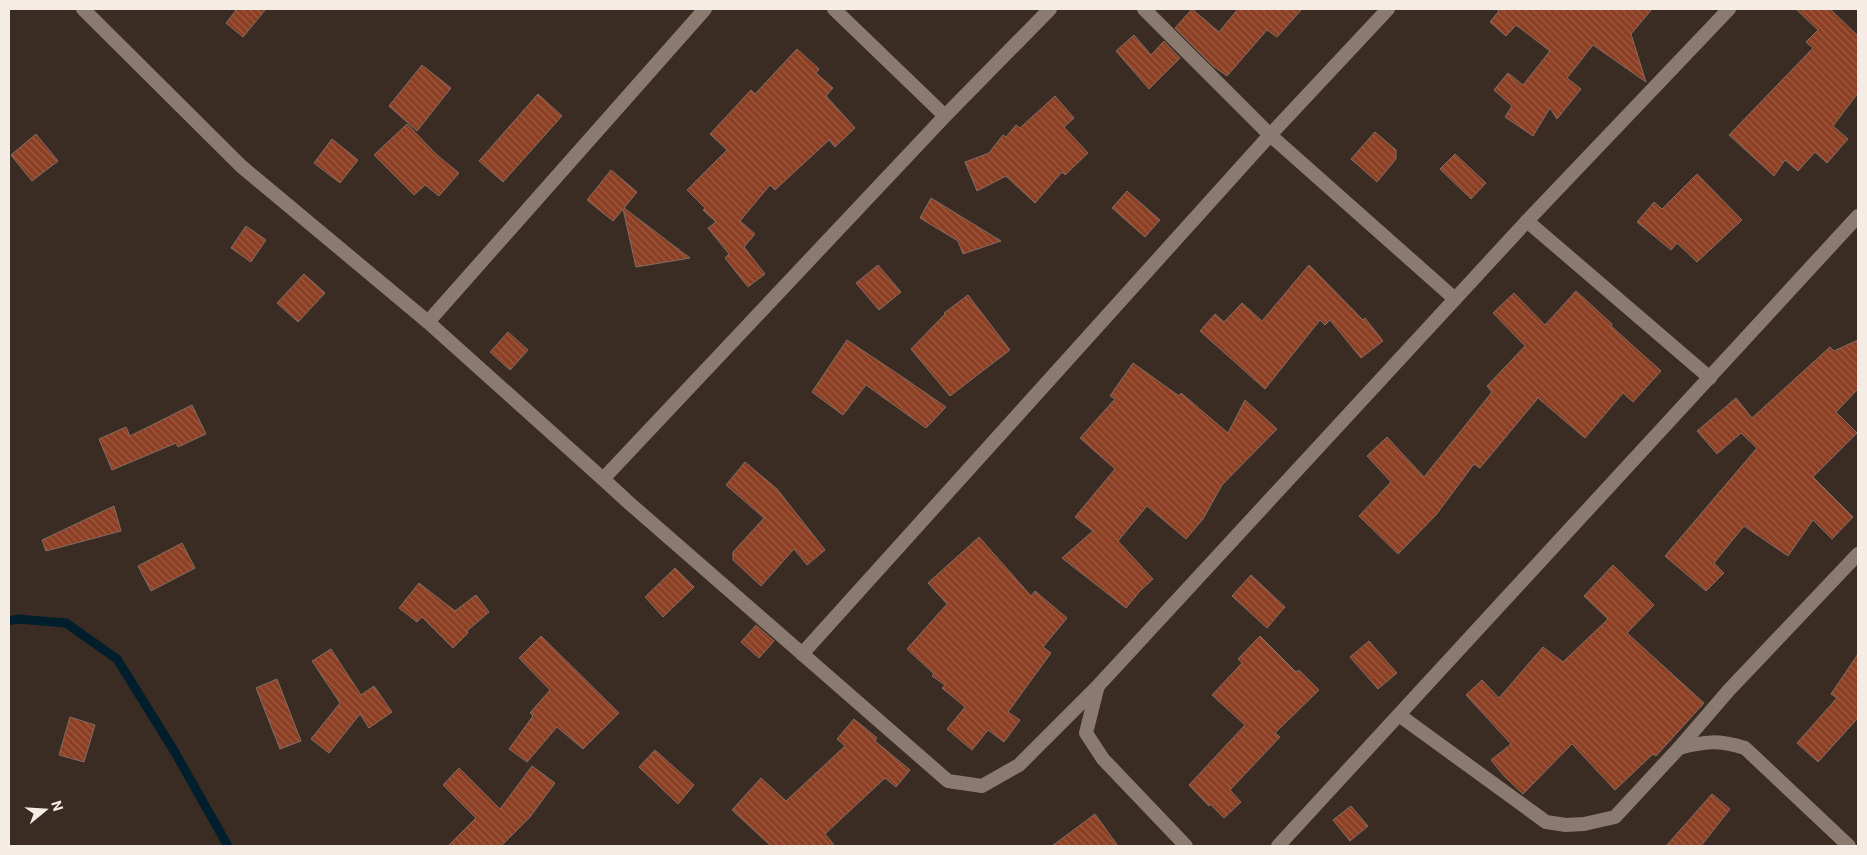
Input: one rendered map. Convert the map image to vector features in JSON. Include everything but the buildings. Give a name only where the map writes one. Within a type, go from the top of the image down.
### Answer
[{"type":"street","points":[[83,9],[241,166],[428,322],[628,502],[948,781],[982,786],[1019,765],[1097,687],[1527,220],[1729,9]]},
{"type":"street","points":[[428,322],[704,9]]},
{"type":"street","points":[[834,9],[945,116]]},
{"type":"street","points":[[603,479],[945,116],[1050,9]]},
{"type":"street","points":[[1144,9],[1270,135],[1455,299]]},
{"type":"street","points":[[802,654],[1270,135],[1388,9]]},
{"type":"street","points":[[1278,846],[1858,216]]},
{"type":"street","points":[[1527,220],[1710,378]]},
{"type":"street","points":[[1399,715],[1546,822],[1566,825],[1584,824],[1615,817],[1679,748],[1729,690],[1858,554]]},
{"type":"street","points":[[1097,687],[1086,733],[1103,759],[1186,846]]},
{"type":"street","points":[[1679,748],[1698,743],[1725,742],[1745,748],[1849,846]]},
{"type":"waterway","points":[[9,621],[17,619],[66,623],[117,659],[173,749],[228,846]]}]
